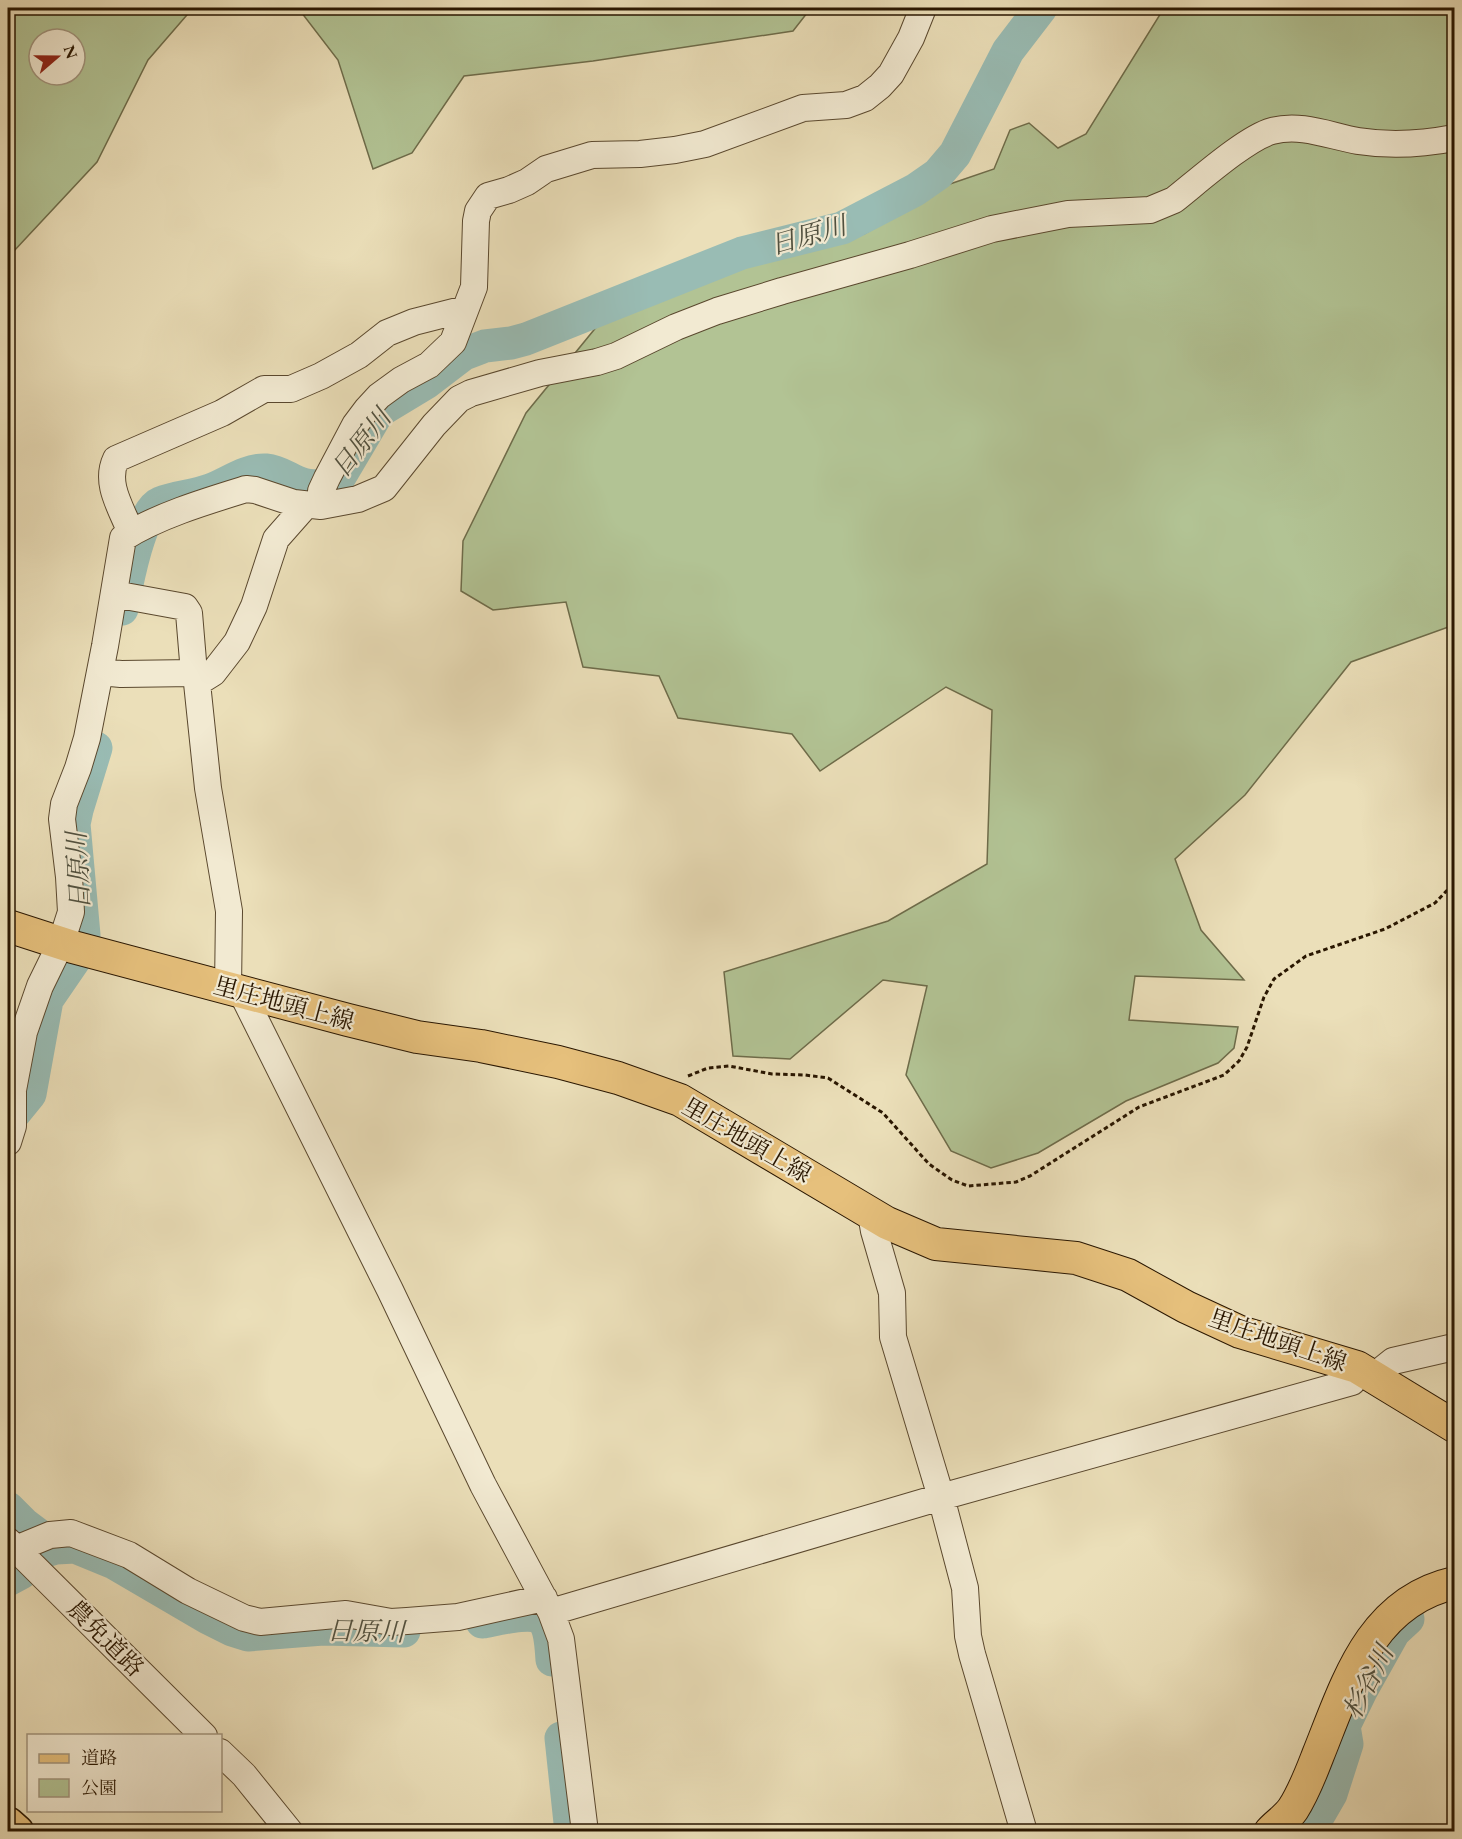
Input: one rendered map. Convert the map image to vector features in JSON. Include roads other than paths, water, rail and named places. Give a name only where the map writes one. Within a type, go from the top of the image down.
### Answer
[{"type":"highway","points":[[8,1824],[17,1832]]},
{"type":"main road","name":"里庄地頭上線","points":[[8,926],[74,947],[235,991],[417,1036],[514,1053],[618,1078],[680,1100],[871,1214],[936,1244],[1076,1258],[1128,1275],[1186,1307],[1240,1332],[1365,1372],[1455,1426]]},
{"type":"main road","points":[[1270,1832],[1292,1811],[1304,1791],[1345,1686],[1375,1634],[1394,1613],[1415,1598],[1434,1588],[1455,1583]]},
{"type":"street","points":[[109,673],[195,678],[213,673],[237,642],[254,606],[276,539],[319,495],[367,408],[401,380],[429,365],[453,342],[474,287],[478,211],[488,196],[527,182],[546,169],[592,155],[640,154],[705,144],[803,108],[846,105],[864,98],[891,74],[911,38],[923,8]]},
{"type":"street","points":[[11,1124],[13,1090],[24,1032],[40,986],[74,947],[62,819],[64,804],[109,673],[121,596],[123,538],[141,528],[246,489],[358,499],[384,488],[435,425],[459,399],[471,393],[540,373],[597,362],[616,356],[676,327],[717,311],[992,229],[1068,214],[1149,210],[1162,206],[1174,200],[1241,148],[1271,131],[1302,129],[1359,141],[1403,144],[1455,138]]},
{"type":"street","points":[[141,528],[111,486],[111,469],[116,459],[222,413],[264,389],[291,389],[321,376],[359,355],[387,333],[414,322],[465,309]]},
{"type":"street","points":[[121,596],[185,607],[189,613],[208,788],[225,877],[235,991],[390,1290],[483,1485],[548,1605],[561,1639],[585,1832]]},
{"type":"street","points":[[871,1214],[892,1293],[892,1337],[941,1497],[964,1588],[968,1636],[972,1654],[1024,1832]]},
{"type":"street","points":[[27,1549],[71,1533],[129,1555],[188,1591],[244,1618],[260,1622],[346,1614],[391,1622],[458,1617],[548,1605],[1352,1382],[1365,1372],[1393,1361],[1455,1347]]},
{"type":"street","name":"農免道路","points":[[27,1549],[202,1734]]},
{"type":"street","points":[[222,1754],[244,1775],[290,1832]]},
{"type":"waterway","name":"日原川","points":[[122,609],[140,535],[146,520],[160,503],[204,492],[244,474],[259,470],[273,471],[306,485],[322,485],[333,481],[339,478],[378,412],[426,383],[464,354],[485,346],[526,339],[742,253],[842,228],[915,190],[938,174],[955,154],[1008,51],[1041,8]]},
{"type":"waterway","name":"日原川","points":[[8,1121],[30,1094],[47,1000],[82,949],[84,935],[74,824],[96,748]]},
{"type":"waterway","name":"日原川","points":[[8,1508],[24,1524],[56,1548],[75,1547],[114,1563],[208,1618],[248,1635],[323,1629],[404,1631]]},
{"type":"waterway","points":[[8,1580],[21,1573],[39,1553],[56,1548]]},
{"type":"waterway","name":"日原川","points":[[482,1622],[522,1615],[537,1616],[542,1619],[547,1628],[552,1660]]},
{"type":"waterway","name":"杉谷川","points":[[1309,1832],[1331,1794],[1347,1744],[1344,1726],[1394,1632],[1408,1619]]},
{"type":"waterway","name":"日原川","points":[[561,1738],[571,1832]]}]
